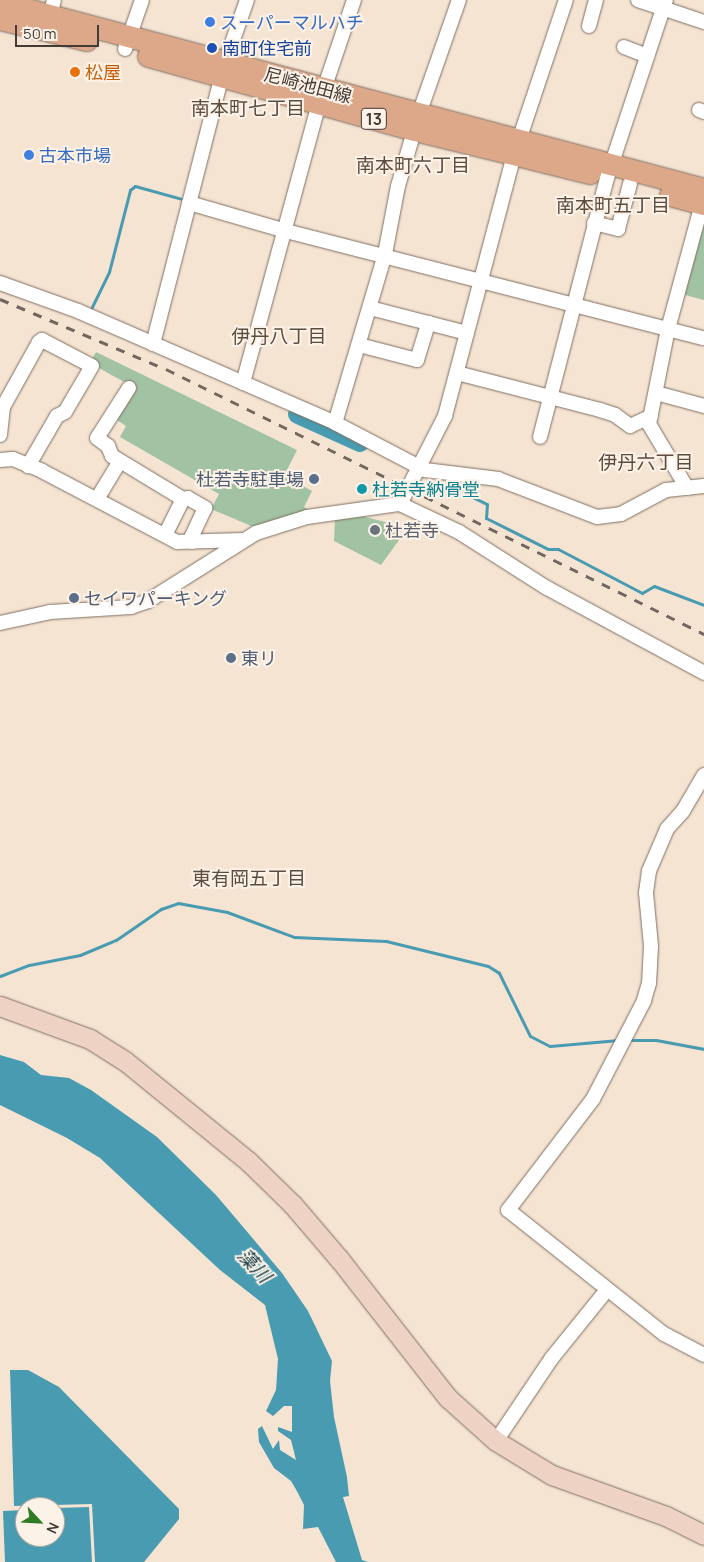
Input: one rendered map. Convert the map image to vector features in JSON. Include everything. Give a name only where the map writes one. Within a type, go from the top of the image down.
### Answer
[{"type":"main road","name":"尼崎池田線","points":[[0,2],[52,8],[127,43]]},
{"type":"main road","name":"尼崎池田線","points":[[0,19],[127,43],[321,97],[702,194]]},
{"type":"main road","name":"尼崎池田線","points":[[609,171],[630,184],[702,194]]},
{"type":"street","points":[[127,43],[142,0]]},
{"type":"street","points":[[153,344],[224,70],[247,0]]},
{"type":"street","points":[[243,383],[321,97],[354,0]]},
{"type":"street","points":[[335,423],[385,254],[398,186],[417,122],[459,0]]},
{"type":"street","points":[[400,504],[445,416],[516,148],[566,0]]},
{"type":"street","points":[[589,26],[596,0]]},
{"type":"street","points":[[638,0],[665,4],[704,22]]},
{"type":"street","points":[[540,437],[609,171],[665,4]]},
{"type":"street","points":[[624,47],[647,56]]},
{"type":"street","points":[[594,223],[618,229],[630,184]]},
{"type":"street","points":[[687,488],[649,424],[668,329],[702,194]]},
{"type":"street","points":[[189,203],[286,231],[385,254],[704,338]]},
{"type":"street","points":[[0,283],[78,311],[335,423],[419,465],[425,470],[498,480],[597,517],[621,514],[666,490],[704,486]]},
{"type":"street","points":[[370,308],[467,333]]},
{"type":"street","points":[[359,345],[417,360],[428,323]]},
{"type":"street","points":[[0,435],[4,407],[39,342],[42,340],[92,366],[65,412],[57,416],[28,466]]},
{"type":"street","points":[[457,373],[615,415],[630,426],[651,416]]},
{"type":"street","points":[[129,388],[96,438],[120,461],[183,499],[188,498],[205,508],[192,536],[192,542]]},
{"type":"street","points":[[656,393],[704,406]]},
{"type":"street","points":[[0,460],[13,459],[97,499],[177,542],[242,540]]},
{"type":"street","points":[[97,499],[120,461]]},
{"type":"street","points":[[164,535],[183,499]]},
{"type":"street","points":[[0,623],[50,612],[130,607],[148,601],[242,540],[306,517],[400,504],[459,532],[547,588],[704,673]]},
{"type":"street","points":[[703,1354],[664,1334],[606,1291],[508,1210],[593,1099],[644,1001],[649,983],[652,946],[646,893],[649,871],[667,828],[683,811],[704,775]]},
{"type":"street","points":[[0,1006],[90,1039],[125,1061],[248,1161],[293,1205],[340,1260],[448,1398],[496,1441],[552,1475],[666,1516],[704,1536]]},
{"type":"street","points":[[496,1441],[551,1360],[606,1291]]},
{"type":"green space","points":[[704,221],[704,300],[681,294]]},
{"type":"green space","points":[[96,352],[297,450],[284,476],[312,491],[304,507],[311,511],[261,530],[211,509],[219,494],[120,437],[126,426],[114,418],[133,387],[90,363]]},
{"type":"green space","name":"杜若寺","points":[[358,515],[385,522],[402,536],[381,565],[334,541],[335,518]]},
{"type":"water","name":"藻川","points":[[0,1055],[24,1062],[41,1075],[69,1078],[91,1090],[157,1137],[216,1195],[282,1273],[308,1311],[332,1361],[330,1381],[334,1417],[347,1477],[349,1496],[343,1497],[362,1560],[368,1562],[336,1562],[318,1527],[303,1529],[304,1505],[298,1493],[291,1481],[274,1468],[259,1442],[258,1429],[262,1426],[273,1449],[279,1440],[280,1450],[296,1460],[291,1440],[278,1431],[278,1427],[292,1432],[292,1406],[284,1406],[273,1416],[266,1411],[276,1390],[278,1359],[265,1305],[220,1270],[100,1158],[67,1138],[0,1105]]},
{"type":"water","points":[[10,1370],[28,1370],[59,1387],[179,1509],[179,1519],[144,1562],[95,1562],[92,1504],[65,1505],[65,1497],[15,1497],[14,1506]]},
{"type":"water","points":[[89,1507],[92,1562],[5,1562],[3,1511],[15,1510],[15,1547],[65,1547],[65,1508]]},
{"type":"waterway","points":[[89,313],[109,272],[130,190],[135,186],[186,200]]},
{"type":"waterway","points":[[298,414],[360,442]]},
{"type":"waterway","points":[[464,480],[461,487],[464,493],[487,504],[486,518],[548,549],[558,549],[642,593],[654,586],[704,605]]},
{"type":"waterway","points":[[0,976],[29,965],[80,955],[116,940],[161,909],[178,903],[227,912],[294,937],[386,941],[488,966],[499,973],[530,1036],[550,1046],[619,1040]]},
{"type":"waterway","points":[[628,1040],[656,1040],[704,1049]]},
{"type":"railway","points":[[0,299],[166,369],[704,634]]},
{"type":"place","name":"スーパーマルハチ","points":[[210,22]]},
{"type":"place","name":"南町住宅前","points":[[212,48]]},
{"type":"place","name":"松屋","points":[[75,72]]},
{"type":"place","name":"古本市場","points":[[29,155]]},
{"type":"place","name":"杜若寺駐車場","points":[[314,479]]},
{"type":"place","name":"杜若寺納骨堂","points":[[362,489]]},
{"type":"place","name":"杜若寺","points":[[375,530]]},
{"type":"place","name":"セイワパーキング","points":[[74,598]]},
{"type":"place","name":"東リ","points":[[231,658]]},
{"type":"district","name":"南本町七丁目","points":[[248,109]]},
{"type":"district","name":"南本町六丁目","points":[[413,166]]},
{"type":"district","name":"南本町五丁目","points":[[613,206]]},
{"type":"district","name":"伊丹八丁目","points":[[279,337]]},
{"type":"district","name":"伊丹六丁目","points":[[646,463]]},
{"type":"district","name":"東有岡五丁目","points":[[249,879]]}]
